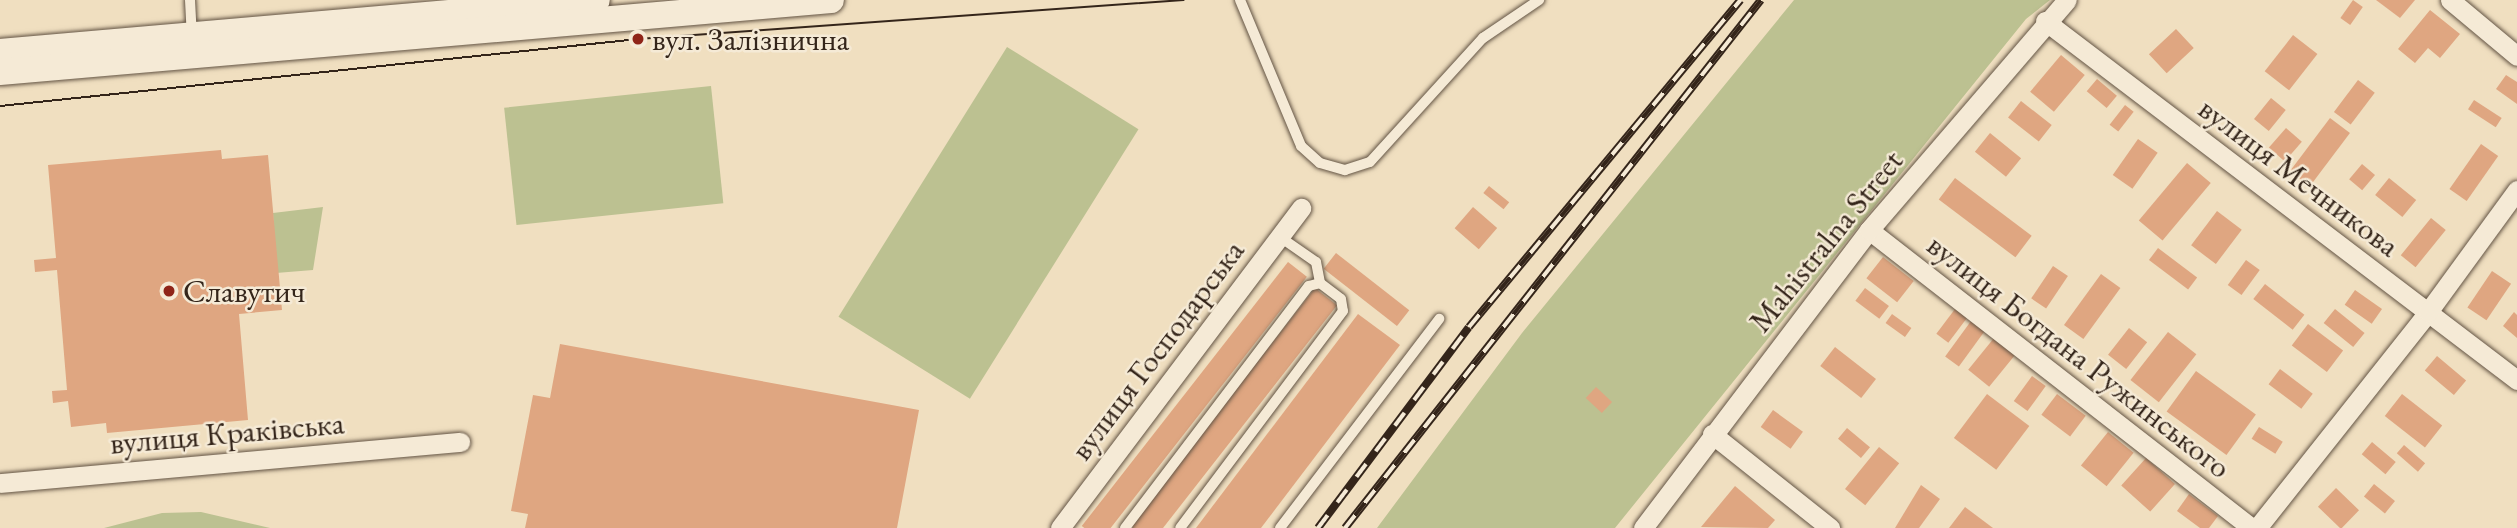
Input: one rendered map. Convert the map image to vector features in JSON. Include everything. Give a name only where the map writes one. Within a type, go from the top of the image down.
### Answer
[{"type":"main road","points":[[0,72],[193,46],[597,0]]},
{"type":"main road","points":[[0,52],[193,46],[831,0]]},
{"type":"street","name":"Mahistralna Street","points":[[1643,528],[1869,230],[2045,21],[2067,0]]},
{"type":"street","points":[[2450,0],[2517,56]]},
{"type":"street","name":"вулиця Мечникова","points":[[2045,21],[2517,380]]},
{"type":"street","points":[[2255,528],[2428,312],[2517,190]]},
{"type":"street","name":"вулиця Господарська","points":[[1060,528],[1301,208]]},
{"type":"street","name":"вулиця Богдана Ружинського","points":[[1869,230],[2255,528]]},
{"type":"street","points":[[1712,434],[1830,528]]},
{"type":"street","name":"вулиця Краківська","points":[[0,483],[460,442]]},
{"type":"lane","points":[[190,0],[193,46]]},
{"type":"lane","points":[[1241,0],[1301,146],[1320,163],[1345,170],[1370,162],[1483,38],[1539,0]]},
{"type":"lane","points":[[1180,528],[1343,311],[1340,299],[1320,283],[1316,262],[1280,237]]},
{"type":"lane","points":[[1125,528],[1309,286],[1320,283]]},
{"type":"lane","points":[[1280,528],[1439,319]]},
{"type":"green space","points":[[1794,0],[2050,0],[2026,19],[1615,528],[1377,528],[1522,333]]},
{"type":"green space","points":[[1007,47],[1138,129],[970,399],[838,317]]},
{"type":"green space","points":[[711,86],[723,203],[516,225],[504,108]]},
{"type":"green space","points":[[323,207],[313,270],[276,273],[273,213]]},
{"type":"green space","points":[[201,512],[270,528],[104,528],[162,513]]},
{"type":"building","points":[[2353,0],[2363,7],[2350,25],[2340,18]]},
{"type":"building","points":[[2376,0],[2415,0],[2400,18]]},
{"type":"building","points":[[2430,10],[2460,34],[2440,58],[2428,48],[2415,63],[2398,49]]},
{"type":"building","points":[[2176,29],[2194,48],[2167,73],[2149,54]]},
{"type":"building","points":[[2293,35],[2317,54],[2289,90],[2265,71]]},
{"type":"building","points":[[2061,55],[2085,75],[2054,112],[2030,92]]},
{"type":"building","points":[[2506,75],[2517,82],[2517,104],[2496,89]]},
{"type":"building","points":[[2097,79],[2117,96],[2107,108],[2087,91]]},
{"type":"building","points":[[2358,80],[2375,93],[2351,125],[2334,112]]},
{"type":"building","points":[[2271,98],[2286,110],[2269,131],[2254,119]]},
{"type":"building","points":[[2474,100],[2502,118],[2496,127],[2468,109]]},
{"type":"building","points":[[2021,101],[2052,125],[2039,142],[2008,118]]},
{"type":"building","points":[[2125,105],[2134,112],[2118,131],[2110,125]]},
{"type":"building","points":[[2330,118],[2350,133],[2310,187],[2290,172]]},
{"type":"building","points":[[2286,128],[2302,142],[2285,161],[2269,148]]},
{"type":"building","points":[[1990,133],[2021,158],[2006,177],[1975,152]]},
{"type":"building","points":[[2138,139],[2158,153],[2132,189],[2113,175]]},
{"type":"building","points":[[2481,144],[2498,156],[2467,201],[2449,189]]},
{"type":"building","name":"Славутич","points":[[221,150],[222,159],[268,155],[282,310],[239,314],[248,420],[107,433],[106,423],[71,427],[68,401],[53,403],[52,391],[67,390],[57,270],[35,272],[34,260],[56,258],[48,165]]},
{"type":"building","points":[[2187,163],[2211,183],[2163,240],[2139,220]]},
{"type":"building","points":[[2362,164],[2375,175],[2362,190],[2349,179]]},
{"type":"building","points":[[1955,178],[2032,236],[2015,257],[1939,200]]},
{"type":"building","points":[[2389,178],[2416,200],[2402,217],[2375,195]]},
{"type":"building","points":[[1489,186],[1509,202],[1504,209],[1483,193]]},
{"type":"building","points":[[1473,207],[1497,228],[1479,249],[1455,228]]},
{"type":"building","points":[[2217,211],[2242,230],[2216,264],[2191,245]]},
{"type":"building","points":[[2431,218],[2446,230],[2416,267],[2401,255]]},
{"type":"building","points":[[2158,248],[2197,277],[2188,289],[2149,260]]},
{"type":"building","points":[[1336,253],[1409,310],[1397,326],[1324,269]]},
{"type":"building","points":[[1883,257],[1914,281],[1897,302],[1866,278]]},
{"type":"building","points":[[2246,260],[2260,270],[2242,295],[2228,285]]},
{"type":"building","points":[[1288,262],[1307,277],[1111,528],[1082,526]]},
{"type":"building","points":[[2053,266],[2068,276],[2046,308],[2031,298]]},
{"type":"building","points":[[2492,271],[2511,284],[2486,320],[2467,307]]},
{"type":"building","points":[[2101,274],[2120,288],[2083,339],[2064,325]]},
{"type":"building","points":[[2265,284],[2304,315],[2293,330],[2253,299]]},
{"type":"building","points":[[1315,288],[1337,305],[1163,528],[1133,528],[1130,525]]},
{"type":"building","points":[[1865,288],[1889,306],[1879,319],[1855,301]]},
{"type":"building","points":[[2355,290],[2382,309],[2372,324],[2345,305]]},
{"type":"building","points":[[1955,309],[1967,318],[1948,343],[1936,334]]},
{"type":"building","points":[[2335,309],[2365,333],[2353,347],[2324,323]]},
{"type":"building","points":[[2514,312],[2517,315],[2517,338],[2503,326]]},
{"type":"building","points":[[1358,314],[1400,345],[1261,528],[1196,528]]},
{"type":"building","points":[[1892,314],[1911,328],[1905,337],[1886,323]]},
{"type":"building","points":[[1971,321],[1985,331],[1959,367],[1945,357]]},
{"type":"building","points":[[2308,324],[2343,350],[2327,372],[2292,346]]},
{"type":"building","points":[[2129,328],[2147,342],[2126,369],[2108,355]]},
{"type":"building","points":[[2168,332],[2196,354],[2159,402],[2130,380]]},
{"type":"building","points":[[1994,338],[2015,355],[1989,387],[1968,370]]},
{"type":"building","points":[[560,344],[919,410],[897,528],[525,528],[528,514],[511,511],[533,395],[550,398]]},
{"type":"building","points":[[1835,347],[1876,379],[1861,398],[1820,366]]},
{"type":"building","points":[[2437,356],[2466,380],[2454,395],[2425,371]]},
{"type":"building","points":[[2280,369],[2313,394],[2301,409],[2269,384]]},
{"type":"building","points":[[2196,371],[2256,414],[2226,455],[2167,411]]},
{"type":"building","points":[[2032,376],[2046,386],[2028,411],[2014,401]]},
{"type":"building","points":[[1596,387],[1612,402],[1602,413],[1586,398]]},
{"type":"building","points":[[1987,394],[2029,426],[1996,470],[1954,438]]},
{"type":"building","points":[[2057,394],[2086,416],[2070,436],[2041,415]]},
{"type":"building","points":[[2402,394],[2442,425],[2425,447],[2385,416]]},
{"type":"building","points":[[1773,410],[1803,432],[1791,449],[1761,427]]},
{"type":"building","points":[[2259,427],[2283,442],[2275,454],[2252,439]]},
{"type":"building","points":[[1847,428],[1870,447],[1861,458],[1838,439]]},
{"type":"building","points":[[2108,432],[2134,453],[2107,486],[2081,465]]},
{"type":"building","points":[[2372,442],[2396,462],[2385,474],[2362,454]]},
{"type":"building","points":[[2404,445],[2425,463],[2418,472],[2397,453]]},
{"type":"building","points":[[1879,447],[1899,463],[1865,505],[1845,489]]},
{"type":"building","points":[[2146,458],[2175,484],[2150,512],[2121,485]]},
{"type":"building","points":[[2374,484],[2395,501],[2385,513],[2364,496]]},
{"type":"building","points":[[1921,485],[1940,499],[1919,528],[1895,528]]},
{"type":"building","points":[[1735,486],[1775,520],[1768,528],[1701,527]]},
{"type":"building","points":[[2336,488],[2359,510],[2340,528],[2318,507]]},
{"type":"building","points":[[2189,494],[2218,516],[2209,528],[2200,528],[2177,511]]},
{"type":"building","points":[[1965,507],[1993,528],[1949,528]]},
{"type":"tram line","points":[[0,106],[638,39],[1184,0]]},
{"type":"railway","points":[[1318,528],[1469,327],[1740,0]]},
{"type":"railway","points":[[1345,528],[1761,0]]},
{"type":"place","name":"вул. Залізнична","points":[[638,39]]},
{"type":"place","name":"Славутич","points":[[169,291]]}]
